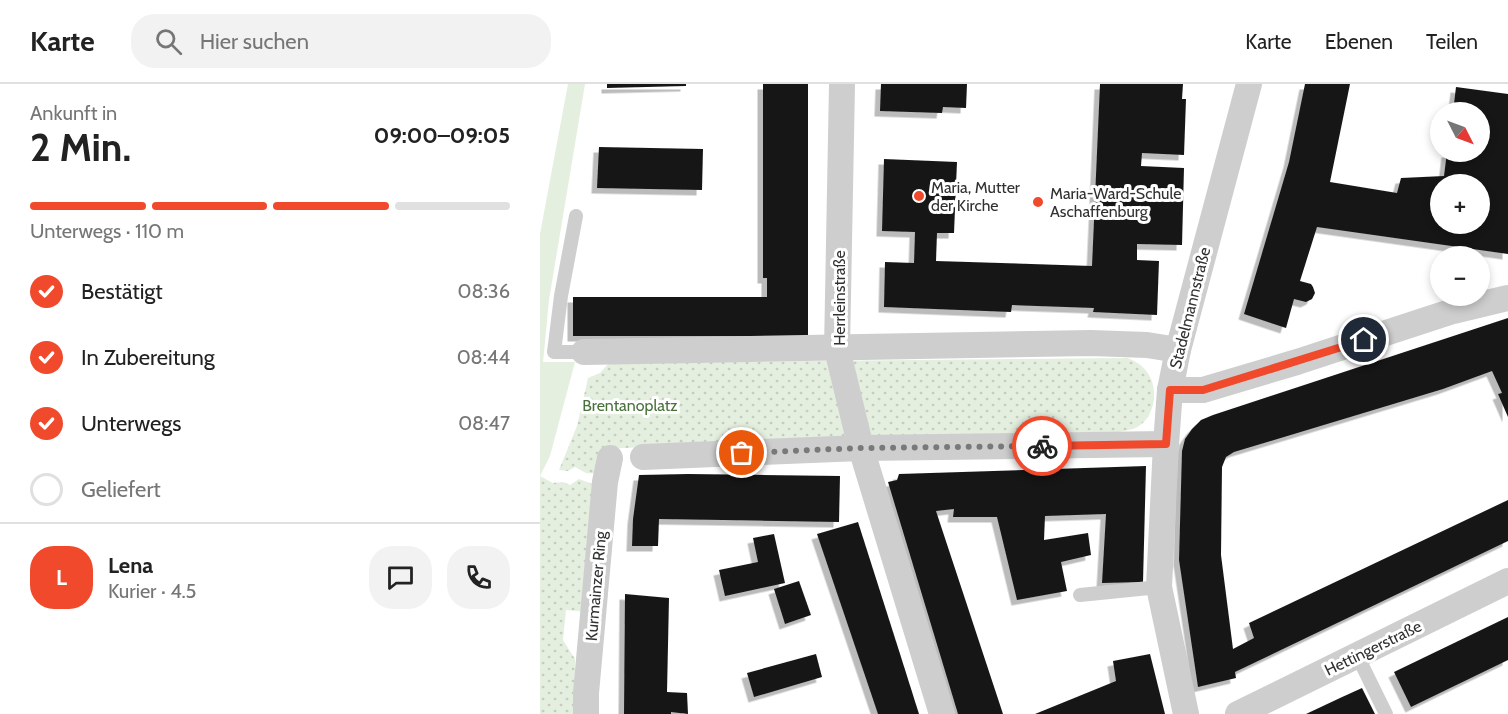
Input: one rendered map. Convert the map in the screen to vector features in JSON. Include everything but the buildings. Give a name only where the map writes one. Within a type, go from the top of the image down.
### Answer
[{"type":"street","name":"Herrleinstraße","points":[[842,84],[837,349],[861,448],[942,714]]},
{"type":"street","name":"Stadelmannstraße","points":[[1186,714],[1159,587],[1170,390],[1178,350],[1249,84]]},
{"type":"street","points":[[1170,390],[1203,390],[1298,362],[1453,311],[1508,298]]},
{"type":"street","points":[[584,352],[1091,343],[1147,345],[1178,350]]},
{"type":"street","points":[[643,457],[861,448],[1166,444]]},
{"type":"street","name":"Kurmainzer Ring","points":[[585,714],[605,482],[610,458]]},
{"type":"street","name":"Hettingerstraße","points":[[1238,714],[1508,581]]},
{"type":"lane","points":[[576,216],[561,296],[554,352],[584,352]]},
{"type":"lane","points":[[1080,595],[1159,587]]},
{"type":"lane","points":[[1357,655],[1386,714]]},
{"type":"green space","points":[[568,84],[585,84],[549,300],[543,362],[575,362],[550,456],[540,476],[540,234]]},
{"type":"green space","name":"Brentanoplatz","points":[[1128,358],[1143,367],[1151,379],[1153,404],[1151,412],[1140,425],[1119,432],[849,438],[602,449],[599,474],[586,473],[575,467],[568,471],[559,470],[577,426],[588,378],[600,373],[609,363]]},
{"type":"green space","points":[[540,476],[553,483],[563,482],[570,485],[579,479],[595,485],[588,612],[566,610],[563,640],[575,659],[574,714],[540,714]]},
{"type":"way so far","points":[[742,453],[861,448],[1042,446]]},
{"type":"place","name":"Maria, Mutter der Kirche","points":[[919,196]]},
{"type":"place","name":"Maria-Ward-Schule Aschaffenburg","points":[[1038,202]]},
{"type":"route","points":[[1042,446],[1166,444],[1170,390],[1203,390],[1364,340]]}]
